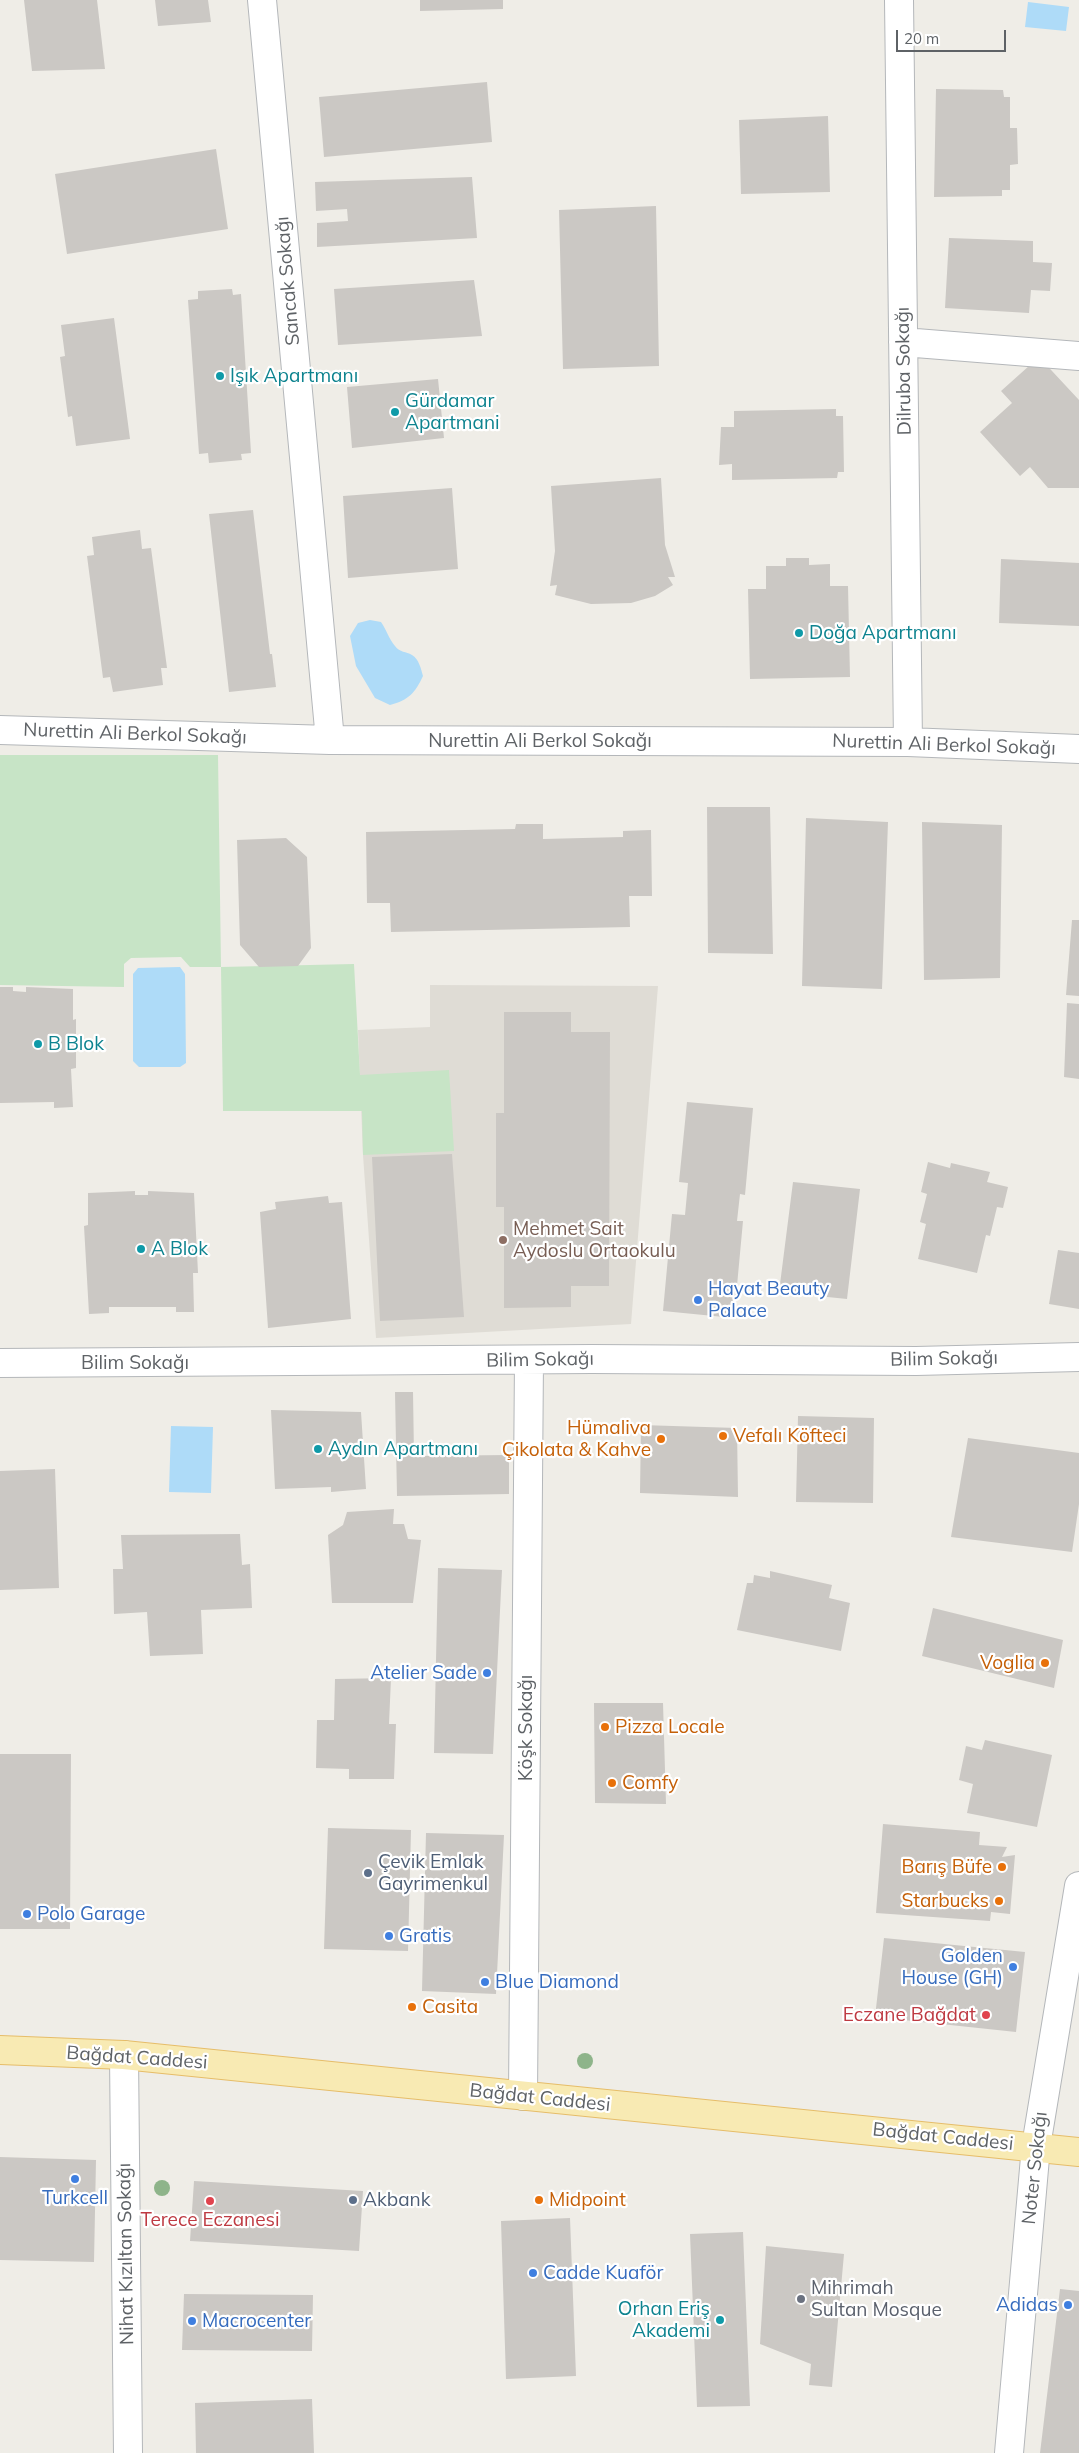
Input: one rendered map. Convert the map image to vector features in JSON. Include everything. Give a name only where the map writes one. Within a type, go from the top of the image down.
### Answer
[{"type":"main road","name":"Bağdat Caddesi","points":[[0,2050],[124,2055],[1036,2146],[1079,2152]]},
{"type":"street","name":"Sancak Sokağı","points":[[262,0],[330,740]]},
{"type":"street","name":"Dilruba Sokağı","points":[[899,0],[908,742]]},
{"type":"street","points":[[903,342],[1079,356]]},
{"type":"street","name":"Nurettin Ali Berkol Sokağı","points":[[0,730],[330,740],[908,742],[1079,749]]},
{"type":"street","name":"Bilim Sokağı","points":[[0,1363],[602,1359],[916,1361],[1079,1356]]},
{"type":"street","name":"Köşk Sokağı","points":[[523,2096],[529,1360]]},
{"type":"street","name":"Noter Sokağı","points":[[1009,2453],[1036,2146],[1044,2085],[1079,1886]]},
{"type":"street","name":"Nihat Kızıltan Sokağı","points":[[124,2055],[128,2453]]},
{"type":"shaded area","name":"Mehmet Sait Aydoslu Ortaokulu","points":[[430,985],[658,986],[631,1324],[376,1338],[363,1155],[358,1030],[430,1027]]},
{"type":"green space","points":[[0,755],[218,755],[221,967],[190,967],[181,957],[131,958],[124,964],[124,987],[0,985]]},
{"type":"green space","points":[[354,964],[360,1075],[449,1070],[454,1151],[363,1155],[362,1111],[223,1111],[221,967]]},
{"type":"water","points":[[1028,2],[1069,7],[1066,31],[1025,27]]},
{"type":"water","points":[[370,620],[381,622],[397,648],[416,659],[423,676],[411,695],[402,701],[390,705],[375,698],[356,666],[350,636],[358,623]]},
{"type":"water","points":[[180,967],[185,974],[186,1063],[180,1067],[139,1067],[133,1061],[133,974],[138,968]]},
{"type":"water","points":[[171,1426],[213,1427],[211,1493],[169,1492]]},
{"type":"building","points":[[24,0],[97,0],[105,69],[32,71]]},
{"type":"building","points":[[155,0],[208,0],[211,22],[158,26]]},
{"type":"building","points":[[420,0],[503,0],[503,9],[420,11]]},
{"type":"building","points":[[487,82],[492,142],[324,157],[319,97]]},
{"type":"building","points":[[936,89],[1003,90],[1004,97],[1010,97],[1010,128],[1017,128],[1018,164],[1010,165],[1010,190],[1002,190],[1002,196],[934,197]]},
{"type":"building","points":[[828,116],[830,192],[741,194],[739,120]]},
{"type":"building","points":[[216,149],[228,229],[67,254],[55,174]]},
{"type":"building","points":[[472,177],[477,238],[317,247],[317,223],[348,221],[347,209],[316,211],[315,182]]},
{"type":"building","points":[[656,206],[659,366],[563,369],[559,210]]},
{"type":"building","points":[[949,238],[1033,241],[1033,262],[1052,263],[1050,291],[1031,290],[1029,313],[945,308]]},
{"type":"building","points":[[474,280],[482,336],[338,345],[334,289]]},
{"type":"building","name":"Işık Apartmanı","points":[[232,289],[233,295],[241,294],[251,453],[241,454],[242,460],[209,463],[208,453],[199,454],[188,300],[198,299],[198,291]]},
{"type":"building","points":[[114,318],[130,439],[76,446],[72,416],[68,417],[60,357],[65,356],[61,325]]},
{"type":"building","points":[[1039,357],[1079,400],[1079,488],[1048,488],[1030,467],[1020,476],[980,432],[1012,403],[1001,391]]},
{"type":"building","name":"Gürdamar Apartmani","points":[[438,379],[444,438],[352,448],[347,387]]},
{"type":"building","points":[[836,409],[836,416],[843,416],[844,472],[838,472],[837,478],[732,480],[732,464],[719,465],[721,427],[734,427],[734,411]]},
{"type":"building","points":[[661,478],[665,545],[675,577],[668,577],[673,585],[655,596],[631,603],[591,604],[555,595],[557,585],[550,586],[555,551],[551,486]]},
{"type":"building","points":[[452,488],[458,569],[348,578],[343,496]]},
{"type":"building","points":[[253,510],[270,654],[272,654],[276,687],[229,692],[209,514]]},
{"type":"building","points":[[140,530],[142,549],[151,548],[167,668],[161,668],[163,685],[113,692],[110,677],[103,678],[87,556],[94,555],[92,537]]},
{"type":"building","name":"Doğa Apartmanı","points":[[786,558],[809,558],[809,565],[830,564],[830,586],[848,586],[850,677],[750,679],[748,589],[766,589],[766,566],[786,566]]},
{"type":"building","points":[[1001,559],[1079,563],[1079,626],[999,623]]},
{"type":"building","points":[[707,807],[770,807],[773,954],[708,953]]},
{"type":"building","points":[[806,818],[888,822],[882,989],[802,986]]},
{"type":"building","points":[[922,822],[1002,825],[1000,978],[924,980]]},
{"type":"building","points":[[516,824],[543,824],[543,839],[623,837],[623,831],[651,830],[652,896],[629,896],[630,927],[391,932],[390,903],[367,903],[366,832],[515,829]]},
{"type":"building","points":[[286,838],[307,857],[311,948],[298,966],[259,967],[240,945],[237,840]]},
{"type":"building","points":[[1072,920],[1079,920],[1079,996],[1066,995]]},
{"type":"building","name":"B Blok","points":[[0,987],[13,987],[13,991],[26,992],[26,987],[73,989],[73,1020],[76,1019],[76,1068],[71,1069],[73,1107],[54,1108],[54,1102],[0,1103]]},
{"type":"building","points":[[1067,1003],[1079,1004],[1079,1079],[1064,1077]]},
{"type":"building","points":[[504,1012],[571,1012],[571,1032],[610,1032],[609,1286],[571,1286],[571,1307],[504,1308],[504,1207],[496,1207],[496,1113],[504,1113]]},
{"type":"building","points":[[687,1102],[753,1108],[745,1195],[740,1194],[737,1221],[743,1221],[734,1318],[663,1311],[672,1214],[685,1215],[688,1183],[679,1182]]},
{"type":"building","points":[[452,1154],[464,1317],[380,1321],[372,1157]]},
{"type":"building","points":[[928,1162],[950,1168],[951,1163],[990,1172],[987,1182],[1008,1187],[1003,1208],[997,1207],[990,1236],[986,1235],[977,1273],[918,1259],[926,1224],[920,1222],[927,1194],[921,1192]]},
{"type":"building","points":[[793,1182],[860,1189],[847,1299],[779,1292]]},
{"type":"building","name":"A Blok","points":[[135,1191],[135,1195],[148,1195],[148,1191],[194,1193],[198,1273],[193,1273],[194,1312],[176,1312],[176,1307],[109,1307],[109,1313],[89,1314],[84,1226],[88,1225],[88,1193]]},
{"type":"building","points":[[328,1196],[329,1203],[342,1202],[351,1319],[268,1328],[260,1212],[276,1209],[275,1202]]},
{"type":"building","points":[[1058,1250],[1079,1253],[1079,1309],[1049,1304]]},
{"type":"building","points":[[395,1392],[413,1392],[414,1456],[509,1455],[509,1494],[397,1496]]},
{"type":"building","name":"Aydın Apartmanı","points":[[271,1410],[361,1412],[366,1489],[331,1492],[331,1487],[275,1489]]},
{"type":"building","points":[[798,1416],[874,1418],[873,1503],[796,1502]]},
{"type":"building","points":[[641,1425],[737,1428],[738,1497],[640,1493]]},
{"type":"building","points":[[968,1438],[1079,1453],[1079,1504],[1072,1552],[951,1537]]},
{"type":"building","points":[[55,1469],[59,1588],[0,1590],[0,1471]]},
{"type":"building","points":[[394,1509],[393,1524],[404,1524],[408,1539],[421,1540],[413,1603],[332,1603],[328,1535],[343,1525],[347,1512]]},
{"type":"building","points":[[240,1534],[242,1565],[250,1564],[252,1608],[201,1610],[203,1654],[150,1656],[147,1612],[114,1614],[113,1569],[123,1569],[121,1535]]},
{"type":"building","points":[[438,1568],[502,1570],[493,1754],[434,1753]]},
{"type":"building","points":[[770,1571],[832,1585],[829,1598],[850,1603],[841,1651],[737,1630],[747,1583],[753,1583],[754,1575],[770,1578]]},
{"type":"building","points":[[933,1608],[1063,1640],[1054,1688],[922,1656]]},
{"type":"building","points":[[391,1678],[389,1724],[396,1724],[394,1779],[349,1779],[349,1769],[316,1768],[317,1720],[334,1720],[335,1679]]},
{"type":"building","points":[[594,1703],[663,1703],[666,1804],[595,1803]]},
{"type":"building","points":[[985,1740],[1052,1755],[1037,1827],[967,1813],[973,1784],[959,1780],[966,1746],[982,1750]]},
{"type":"building","points":[[0,1754],[71,1754],[70,1929],[0,1929]]},
{"type":"building","points":[[883,1824],[980,1832],[979,1845],[1007,1847],[1002,1857],[1015,1855],[1010,1914],[991,1912],[990,1921],[876,1913]]},
{"type":"building","points":[[328,1828],[411,1830],[408,1951],[324,1949]]},
{"type":"building","points":[[426,1833],[504,1835],[496,1994],[422,1991]]},
{"type":"building","points":[[884,1938],[1025,1952],[1016,2032],[875,2017]]},
{"type":"building","points":[[0,2157],[96,2160],[94,2262],[0,2260]]},
{"type":"building","points":[[194,2181],[363,2191],[359,2251],[190,2241]]},
{"type":"building","points":[[570,2218],[576,2376],[506,2379],[501,2221]]},
{"type":"building","name":"Orhan Eriş Akademi","points":[[743,2232],[750,2406],[697,2407],[690,2234]]},
{"type":"building","name":"Mihrimah Sultan Mosque","points":[[766,2246],[844,2254],[832,2387],[809,2385],[811,2364],[760,2344]]},
{"type":"building","points":[[1060,2289],[1079,2291],[1079,2453],[1040,2453]]},
{"type":"building","points":[[184,2294],[313,2295],[312,2351],[182,2350]]},
{"type":"building","points":[[312,2399],[314,2453],[196,2453],[195,2403]]},
{"type":"place","name":"Işık Apartmanı","points":[[220,376]]},
{"type":"place","name":"Gürdamar Apartmani","points":[[395,412]]},
{"type":"place","name":"Doğa Apartmanı","points":[[799,633]]},
{"type":"place","name":"B Blok","points":[[38,1044]]},
{"type":"place","name":"Mehmet Sait Aydoslu Ortaokulu","points":[[503,1240]]},
{"type":"place","name":"A Blok","points":[[141,1249]]},
{"type":"place","name":"Hayat Beauty Palace","points":[[698,1300]]},
{"type":"place","name":"Vefalı Köfteci","points":[[723,1436]]},
{"type":"place","name":"Hümaliva Çikolata & Kahve","points":[[661,1439]]},
{"type":"place","name":"Aydın Apartmanı","points":[[318,1449]]},
{"type":"place","name":"Voglia","points":[[1045,1663]]},
{"type":"place","name":"Atelier Sade","points":[[487,1673]]},
{"type":"place","name":"Pizza Locale","points":[[605,1727]]},
{"type":"place","name":"Comfy","points":[[612,1783]]},
{"type":"place","name":"Barış Büfe","points":[[1002,1867]]},
{"type":"place","name":"Çevik Emlak Gayrimenkul","points":[[368,1873]]},
{"type":"place","name":"Starbucks","points":[[999,1901]]},
{"type":"place","name":"Polo Garage","points":[[27,1914]]},
{"type":"place","name":"Gratis","points":[[389,1936]]},
{"type":"place","name":"Golden House (GH)","points":[[1013,1967]]},
{"type":"place","name":"Blue Diamond","points":[[485,1982]]},
{"type":"place","name":"Casita","points":[[412,2007]]},
{"type":"place","name":"Eczane Bağdat","points":[[986,2015]]},
{"type":"place","name":"Turkcell","points":[[75,2179]]},
{"type":"place","name":"Akbank","points":[[353,2200]]},
{"type":"place","name":"Midpoint","points":[[539,2200]]},
{"type":"place","name":"Terece Eczanesi","points":[[210,2201]]},
{"type":"place","name":"Cadde Kuaför","points":[[533,2273]]},
{"type":"place","name":"Mihrimah Sultan Mosque","points":[[801,2299]]},
{"type":"place","name":"Adidas","points":[[1068,2305]]},
{"type":"place","name":"Orhan Eriş Akademi","points":[[720,2320]]},
{"type":"place","name":"Macrocenter","points":[[192,2321]]}]
